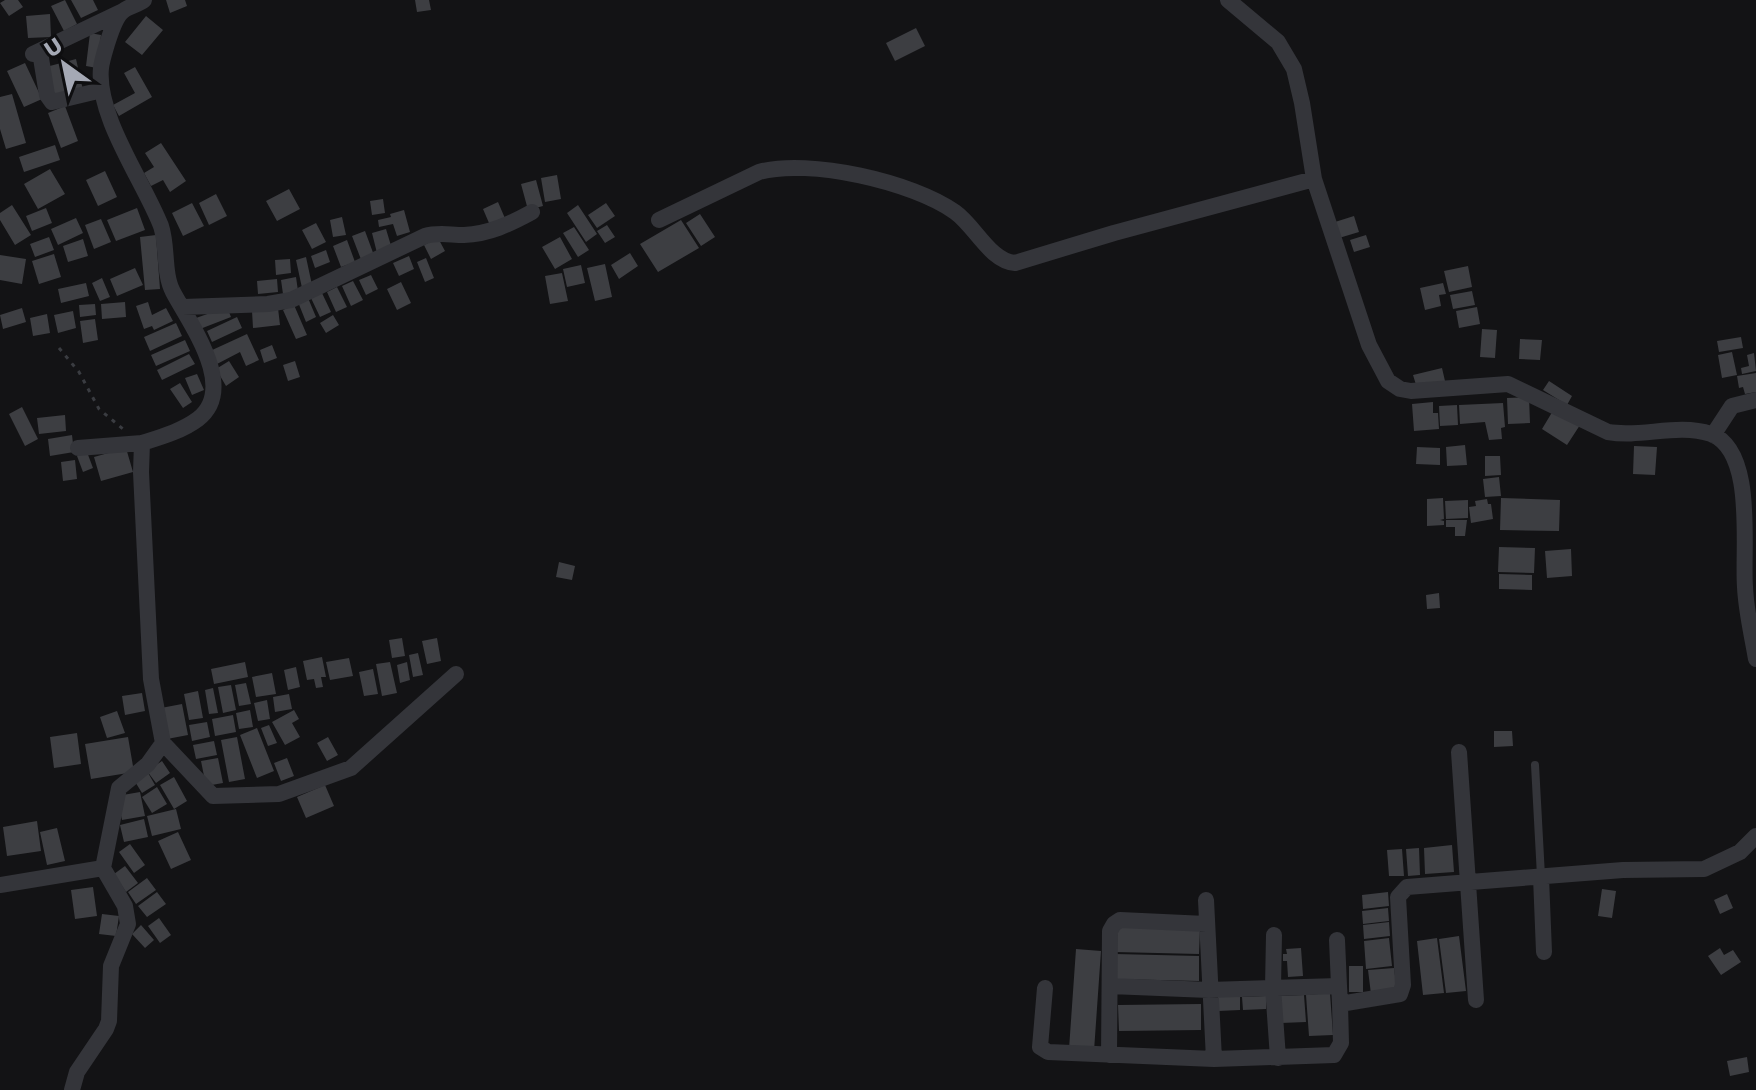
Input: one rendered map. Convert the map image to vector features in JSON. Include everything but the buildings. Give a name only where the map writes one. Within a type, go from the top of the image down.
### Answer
[{"type":"street","points":[[102,90],[52,102],[47,95],[36,53],[144,0]]},
{"type":"street","points":[[1228,0],[1278,42],[1294,69],[1314,179],[1369,345],[1383,375],[1400,389],[1426,391],[1508,384],[1608,432],[1622,434],[1671,429],[1713,435],[1727,445],[1745,490],[1745,585],[1756,659]]},
{"type":"street","points":[[78,448],[141,458],[196,420],[213,395],[210,364],[171,287],[161,227],[121,146],[102,90],[101,67],[110,35],[121,12]]},
{"type":"street","points":[[659,220],[759,172],[772,169],[828,170],[916,191],[956,212],[1002,259],[1015,263],[1314,179]]},
{"type":"street","points":[[183,307],[268,304],[291,300],[425,236],[497,229],[532,212]]},
{"type":"street","points":[[1713,435],[1732,406],[1756,400]]},
{"type":"street","points":[[141,458],[151,679],[163,743],[213,796],[289,791],[351,768],[456,674]]},
{"type":"street","points":[[72,1090],[77,1072],[106,1029],[111,966],[128,924],[125,906],[103,868],[119,788],[148,764],[163,743]]},
{"type":"street","points":[[1459,752],[1476,1000]]},
{"type":"street","points":[[1340,1004],[1400,994],[1403,978],[1400,892],[1407,887],[1623,870],[1704,869],[1740,852],[1756,836]]},
{"type":"street","points":[[0,885],[103,868]]},
{"type":"street","points":[[1541,877],[1544,952]]},
{"type":"street","points":[[1206,900],[1214,1059]]},
{"type":"street","points":[[1109,1055],[1110,931],[1117,921],[1206,924]]},
{"type":"street","points":[[1274,935],[1273,987],[1278,1058]]},
{"type":"street","points":[[1045,988],[1038,1042],[1043,1051],[1214,1059],[1329,1056],[1338,1052],[1341,1043],[1337,940]]},
{"type":"street","points":[[1110,992],[1209,995],[1273,987],[1339,986]]},
{"type":"lane","points":[[1535,765],[1541,877]]},
{"type":"path","points":[[59,348],[79,372],[99,409],[141,458]]}]
